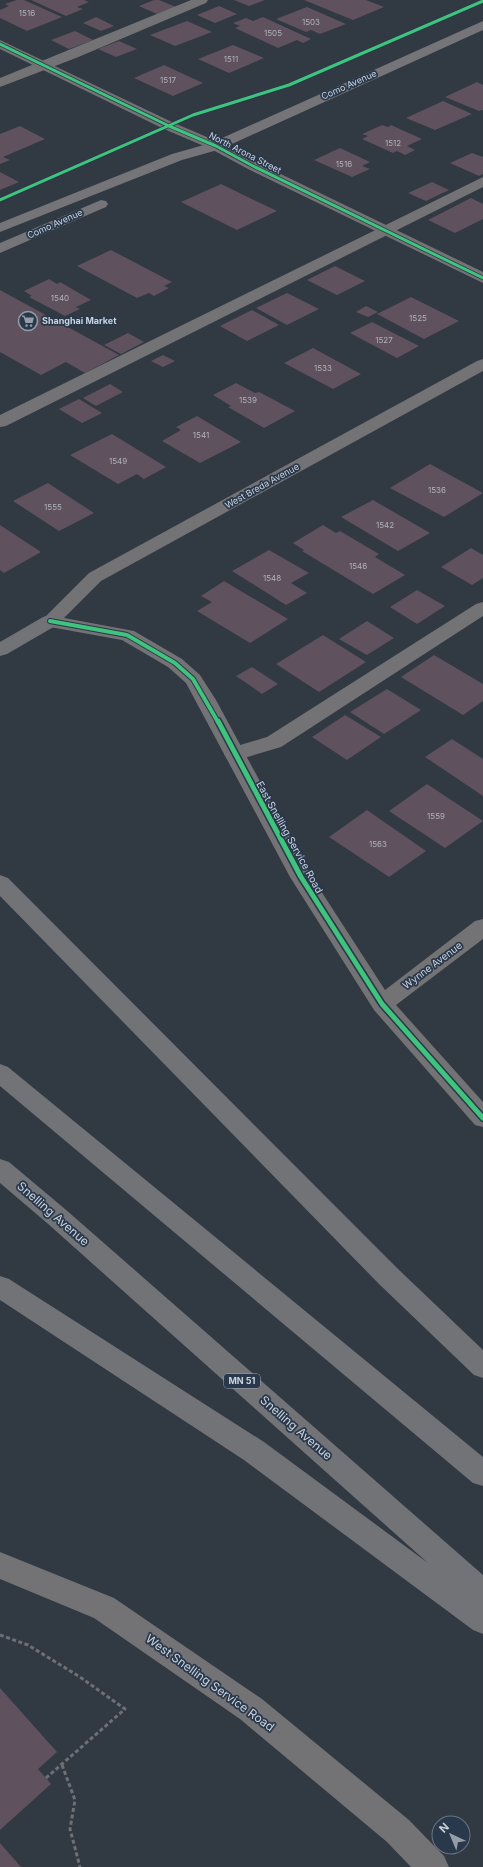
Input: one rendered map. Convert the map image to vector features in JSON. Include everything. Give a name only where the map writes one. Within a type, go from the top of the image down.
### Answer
[{"type":"main road","name":"Como Avenue","points":[[0,228],[177,157],[216,146],[483,25]]},
{"type":"main road","name":"Como Avenue","points":[[131,191],[190,164],[216,146]]},
{"type":"main road","name":"Como Avenue","points":[[0,248],[117,197]]},
{"type":"main road","points":[[0,633],[50,620]]},
{"type":"main road","points":[[0,650],[50,620]]},
{"type":"main road","points":[[0,883],[388,1276],[483,1367]]},
{"type":"main road","points":[[0,1073],[483,1474]]},
{"type":"main road","name":"Snelling Avenue","points":[[0,1169],[56,1216],[483,1594]]},
{"type":"main road","points":[[0,1287],[254,1451],[483,1620]]},
{"type":"street","points":[[0,83],[45,66],[202,0]]},
{"type":"street","name":"North Arona Street","points":[[0,44],[169,126],[216,146],[260,170],[483,278]]},
{"type":"street","points":[[0,422],[271,289],[384,230],[483,181]]},
{"type":"street","name":"West Breda Avenue","points":[[50,620],[95,577],[483,364]]},
{"type":"street","points":[[234,754],[274,742],[483,608]]},
{"type":"street","name":"East Snelling Service Road","points":[[50,620],[127,635],[175,663],[193,680],[206,700],[301,877],[382,1004],[483,1118]]},
{"type":"street","name":"Wynne Avenue","points":[[382,1004],[483,927]]},
{"type":"street","name":"West Snelling Service Road","points":[[0,1565],[104,1608],[251,1709],[398,1831],[434,1867]]},
{"type":"path","points":[[0,1635],[28,1644],[80,1677],[125,1709],[46,1778]]},
{"type":"path","points":[[62,1765],[75,1800],[70,1829],[80,1867]]},
{"type":"building","points":[[17,0],[24,0],[62,17],[27,31],[0,18],[0,10],[9,6],[5,4]]},
{"type":"building","points":[[31,0],[84,0],[89,2],[77,7],[83,9],[66,16]]},
{"type":"building","points":[[154,0],[159,0],[176,7],[157,14],[139,6]]},
{"type":"building","points":[[234,0],[265,0],[249,6]]},
{"type":"building","points":[[304,0],[366,0],[384,7],[353,20]]},
{"type":"building","points":[[219,6],[237,14],[215,23],[197,15]]},
{"type":"building","points":[[307,7],[346,24],[320,34],[311,30],[306,32],[276,19]]},
{"type":"building","points":[[96,17],[114,26],[101,31],[83,23]]},
{"type":"building","points":[[263,17],[311,39],[303,43],[297,40],[278,48],[235,28],[240,26],[233,23],[246,18],[253,21]]},
{"type":"building","points":[[187,21],[212,32],[175,46],[150,35]]},
{"type":"building","points":[[75,31],[93,40],[69,49],[51,40]]},
{"type":"building","points":[[119,41],[137,49],[116,57],[98,49]]},
{"type":"building","points":[[233,45],[264,58],[229,73],[198,59]]},
{"type":"building","points":[[164,65],[203,83],[173,96],[134,78]]},
{"type":"building","points":[[477,82],[483,85],[483,110],[479,111],[445,97]]},
{"type":"building","points":[[443,101],[472,114],[435,130],[406,118]]},
{"type":"building","points":[[382,125],[388,127],[391,125],[422,139],[407,146],[415,150],[405,155],[397,151],[393,153],[362,139],[368,136],[362,134]]},
{"type":"building","points":[[20,126],[45,139],[3,157],[10,160],[0,164],[0,134]]},
{"type":"building","points":[[340,148],[370,162],[362,166],[370,169],[352,177],[314,160]]},
{"type":"building","points":[[472,153],[483,157],[483,174],[479,176],[450,163]]},
{"type":"building","points":[[0,172],[19,182],[0,190]]},
{"type":"building","points":[[432,182],[449,190],[426,201],[408,193]]},
{"type":"building","points":[[221,184],[277,211],[237,230],[181,202]]},
{"type":"building","points":[[471,198],[483,204],[483,219],[455,233],[428,220]]},
{"type":"building","points":[[111,250],[172,282],[164,286],[169,288],[154,296],[149,293],[137,298],[77,266]]},
{"type":"building","points":[[335,266],[365,281],[337,295],[307,280]]},
{"type":"building","points":[[49,279],[57,284],[60,282],[91,300],[76,307],[80,309],[65,316],[29,297],[32,296],[24,291]]},
{"type":"building","name":"Shanghai Market","points":[[0,290],[119,355],[85,373],[66,362],[41,375],[0,352]]},
{"type":"building","points":[[287,293],[319,309],[287,325],[256,308]]},
{"type":"building","points":[[411,297],[459,321],[424,339],[377,314]]},
{"type":"building","points":[[366,306],[378,312],[368,317],[356,312]]},
{"type":"building","points":[[252,310],[279,325],[247,341],[220,326]]},
{"type":"building","points":[[372,322],[419,346],[397,358],[350,333]]},
{"type":"building","points":[[128,333],[144,342],[121,354],[104,345]]},
{"type":"building","points":[[313,348],[361,374],[333,389],[284,363]]},
{"type":"building","points":[[163,355],[175,361],[163,367],[151,361]]},
{"type":"building","points":[[236,383],[255,393],[259,392],[295,411],[264,428],[228,407],[231,406],[213,395]]},
{"type":"building","points":[[110,384],[123,392],[96,406],[83,398]]},
{"type":"building","points":[[79,399],[102,413],[82,423],[59,409]]},
{"type":"building","points":[[197,416],[241,442],[200,463],[162,441],[181,430],[176,427]]},
{"type":"building","points":[[112,434],[166,467],[144,479],[137,474],[118,484],[70,455]]},
{"type":"building","points":[[430,464],[483,493],[444,517],[390,488]]},
{"type":"building","points":[[48,483],[94,513],[59,531],[13,501]]},
{"type":"building","points":[[373,500],[430,533],[398,551],[341,517]]},
{"type":"building","points":[[0,525],[41,552],[4,573],[0,570]]},
{"type":"building","points":[[323,525],[336,533],[340,531],[379,554],[375,557],[405,575],[373,594],[302,551],[304,550],[293,543]]},
{"type":"building","points":[[471,548],[483,555],[483,578],[472,585],[441,567]]},
{"type":"building","points":[[269,550],[309,573],[291,583],[307,593],[286,605],[232,571]]},
{"type":"building","points":[[224,581],[288,619],[250,643],[197,611],[212,602],[201,596]]},
{"type":"building","points":[[417,590],[445,606],[417,624],[390,607]]},
{"type":"building","points":[[367,621],[394,638],[367,655],[339,639]]},
{"type":"building","points":[[323,635],[366,662],[319,692],[276,664]]},
{"type":"building","points":[[434,655],[483,684],[483,701],[463,715],[401,677]]},
{"type":"building","points":[[252,667],[278,684],[262,694],[236,676]]},
{"type":"building","points":[[387,689],[421,710],[384,734],[350,712]]},
{"type":"building","points":[[345,715],[381,737],[347,760],[312,737]]},
{"type":"building","points":[[452,739],[483,759],[483,796],[425,757]]},
{"type":"building","points":[[427,784],[483,821],[445,848],[389,811]]},
{"type":"building","points":[[367,810],[426,851],[389,877],[329,837]]},
{"type":"building","points":[[0,1688],[57,1752],[38,1769],[51,1784],[0,1830]]},
{"type":"building","points":[[0,1843],[21,1867],[0,1867]]},
{"type":"cycle path","points":[[0,200],[193,115],[289,85],[483,1]]},
{"type":"cycle path","points":[[0,44],[169,126],[216,146],[253,166],[483,278]]},
{"type":"cycle path","points":[[50,621],[127,635],[175,663],[193,679],[206,700],[301,877],[382,1004],[483,1118]]},
{"type":"place","name":"Shanghai Market","points":[[28,321]]}]
